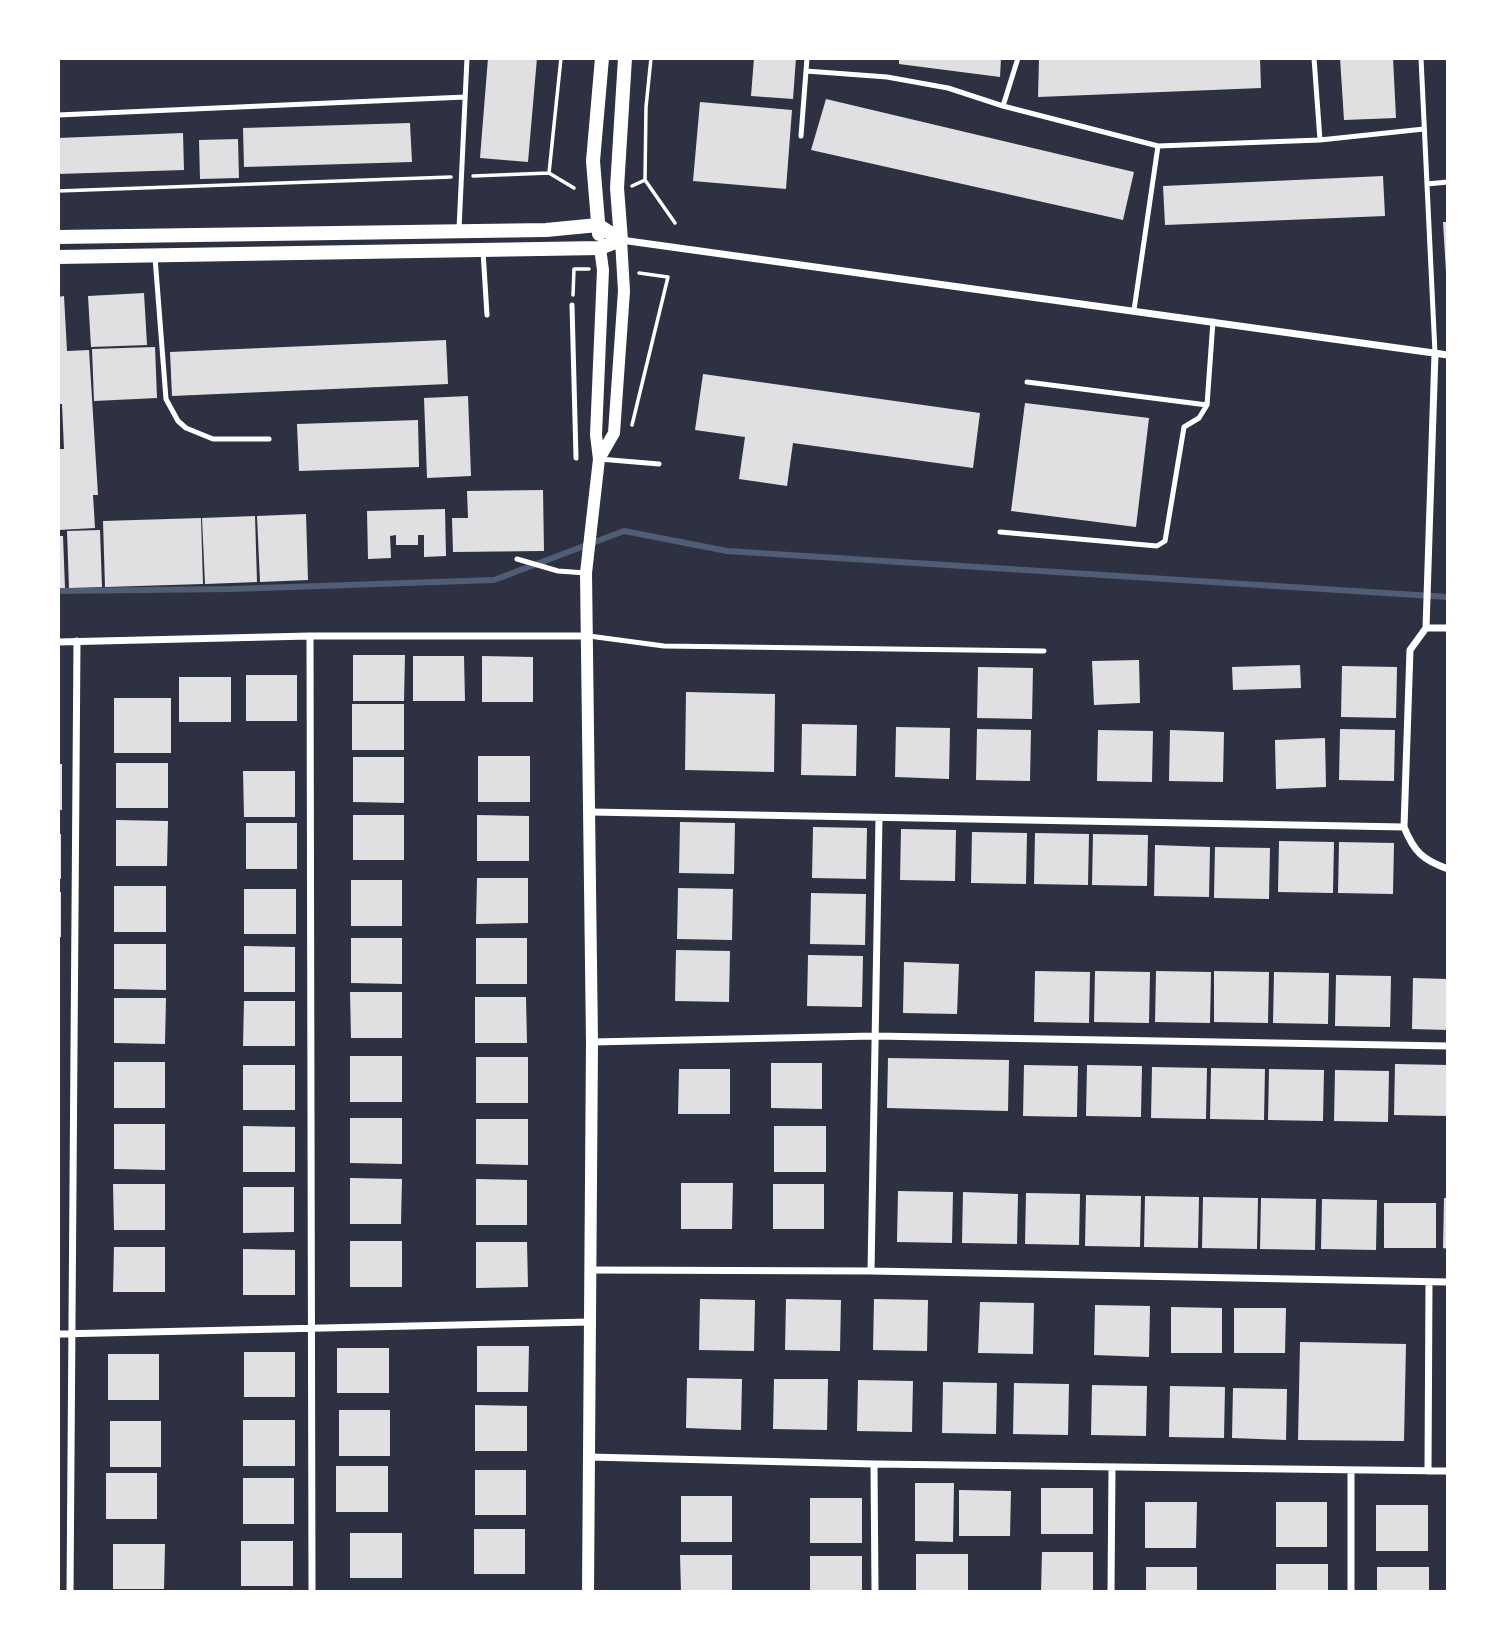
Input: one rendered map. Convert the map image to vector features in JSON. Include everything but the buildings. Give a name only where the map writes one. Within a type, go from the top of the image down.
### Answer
[{"type":"main road","points":[[600,248],[593,161],[602,58]]},
{"type":"main road","points":[[621,240],[617,188],[625,58]]},
{"type":"main road","points":[[58,237],[546,230],[598,225],[621,240]]},
{"type":"main road","points":[[58,257],[600,248],[621,240]]},
{"type":"street","points":[[599,458],[614,433],[624,291],[621,240],[1448,355]]},
{"type":"street","points":[[588,1592],[592,1042],[586,573],[599,458],[596,435],[603,270],[600,248]]},
{"type":"street","points":[[1435,353],[1426,628],[1410,650],[1404,827],[1411,846],[1434,864],[1448,869]]},
{"type":"street","points":[[1426,628],[1448,628]]},
{"type":"street","points":[[58,642],[310,636],[586,636]]},
{"type":"street","points":[[310,636],[312,1592]]},
{"type":"street","points":[[70,1592],[77,641]]},
{"type":"street","points":[[590,812],[1404,827]]},
{"type":"street","points":[[871,1271],[879,818]]},
{"type":"street","points":[[592,1042],[874,1036],[1448,1046]]},
{"type":"street","points":[[589,1270],[871,1271],[1448,1282]]},
{"type":"street","points":[[1428,1471],[1429,1282]]},
{"type":"street","points":[[58,1334],[589,1322]]},
{"type":"street","points":[[589,1457],[874,1464],[1448,1471]]},
{"type":"street","points":[[874,1464],[875,1592]]},
{"type":"street","points":[[1111,1592],[1112,1467]]},
{"type":"street","points":[[1351,1471],[1351,1592]]},
{"type":"lane","points":[[459,231],[467,58]]},
{"type":"lane","points":[[801,136],[807,58]]},
{"type":"lane","points":[[1003,106],[1018,58]]},
{"type":"lane","points":[[1314,58],[1320,140]]},
{"type":"lane","points":[[1421,58],[1435,353]]},
{"type":"lane","points":[[806,71],[887,77],[948,88],[1003,106],[1158,146],[1320,140],[1424,129]]},
{"type":"lane","points":[[58,115],[465,97]]},
{"type":"lane","points":[[1134,310],[1158,146]]},
{"type":"lane","points":[[1427,184],[1448,182]]},
{"type":"lane","points":[[483,251],[486,315]]},
{"type":"lane","points":[[154,254],[166,399],[178,421],[186,428],[213,439],[269,439]]},
{"type":"lane","points":[[572,305],[576,458]]},
{"type":"lane","points":[[1000,532],[1157,546],[1165,541],[1184,427],[1199,418],[1207,405],[1213,321]]},
{"type":"lane","points":[[1027,382],[1207,405]]},
{"type":"lane","points":[[599,458],[659,464]]},
{"type":"lane","points":[[517,559],[558,571],[586,573]]},
{"type":"lane","points":[[586,636],[664,646],[1044,651]]},
{"type":"path","points":[[549,173],[561,58]]},
{"type":"path","points":[[651,58],[646,107],[645,180],[676,223]]},
{"type":"path","points":[[58,191],[549,173],[574,188]]},
{"type":"path","points":[[630,187],[645,180]]},
{"type":"path","points":[[572,305],[575,269],[591,268]]},
{"type":"path","points":[[623,461],[668,277],[635,273]]},
{"type":"waterway","points":[[58,591],[232,589],[494,580],[624,531],[727,551],[1448,597]]}]
